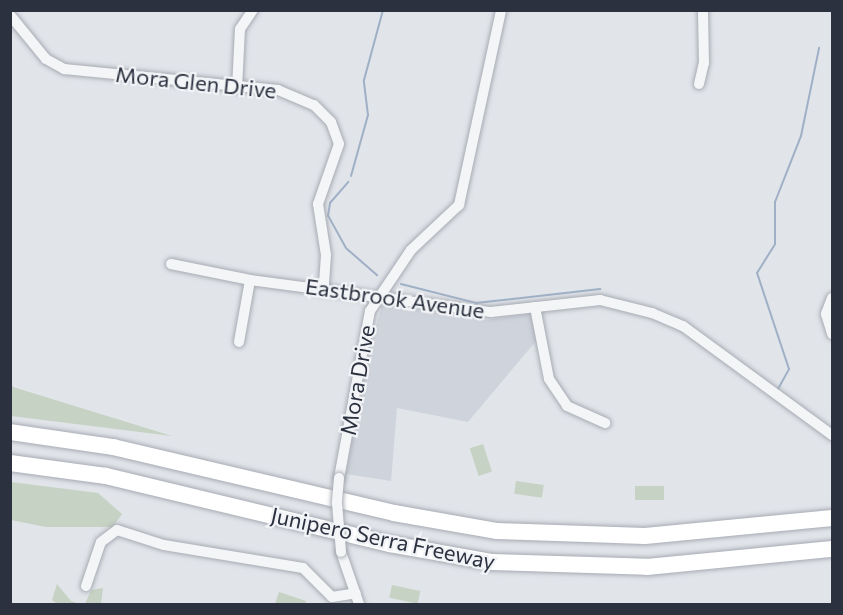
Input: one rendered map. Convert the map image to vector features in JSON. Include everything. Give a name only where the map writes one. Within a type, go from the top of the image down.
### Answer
[{"type":"highway","name":"Junipero Serra Freeway","points":[[10,432],[113,447],[394,513],[497,531],[645,536],[832,518]]},
{"type":"highway","name":"Junipero Serra Freeway","points":[[10,463],[106,476],[390,544],[492,562],[647,567],[832,549]]},
{"type":"street","points":[[237,88],[240,29],[253,10]]},
{"type":"street","name":"Mora Drive","points":[[357,599],[341,552],[337,503],[360,351],[370,311],[379,295],[411,250],[459,205],[501,10]]},
{"type":"street","points":[[699,84],[704,63],[703,10]]},
{"type":"street","name":"Mora Glen Drive","points":[[10,15],[55,66],[237,88],[278,90],[307,99],[327,117],[338,134],[336,155],[321,186],[318,204],[326,255],[324,287]]},
{"type":"street","name":"Eastbrook Avenue","points":[[171,264],[250,280],[324,287],[491,312],[600,300],[659,316],[683,326],[832,435]]},
{"type":"street","points":[[239,342],[250,280]]},
{"type":"street","points":[[832,298],[826,314],[832,334]]},
{"type":"street","points":[[535,307],[549,380],[567,406],[605,423]]},
{"type":"street","points":[[86,586],[101,542],[117,530],[164,545],[303,568],[332,597],[357,599]]},
{"type":"shaded area","points":[[382,305],[487,320],[530,314],[536,341],[468,422],[397,408],[391,481],[346,474],[364,369]]},
{"type":"green space","points":[[10,382],[13,387],[172,436],[11,416]]},
{"type":"green space","points":[[483,444],[492,472],[479,476],[470,448]]},
{"type":"green space","points":[[516,481],[544,485],[542,498],[514,494]]},
{"type":"green space","points":[[11,482],[98,493],[122,514],[113,527],[46,527],[11,520]]},
{"type":"green space","points":[[635,486],[664,486],[664,500],[635,500]]},
{"type":"green space","points":[[57,584],[71,601],[79,604],[57,604],[52,600]]},
{"type":"green space","points":[[392,585],[420,591],[418,604],[389,598]]},
{"type":"green space","points":[[103,588],[101,604],[85,604],[91,590]]},
{"type":"green space","points":[[279,592],[306,601],[305,604],[275,604]]},
{"type":"waterway","points":[[351,176],[368,115],[364,80],[383,10]]},
{"type":"waterway","points":[[778,389],[789,369],[757,273],[775,244],[775,202],[801,136],[819,48]]},
{"type":"waterway","points":[[346,248],[328,216],[330,203],[348,182]]},
{"type":"waterway","points":[[347,249],[377,275]]},
{"type":"waterway","points":[[401,284],[476,303],[600,289]]},
{"type":"waterway","points":[[10,366],[10,384]]}]
